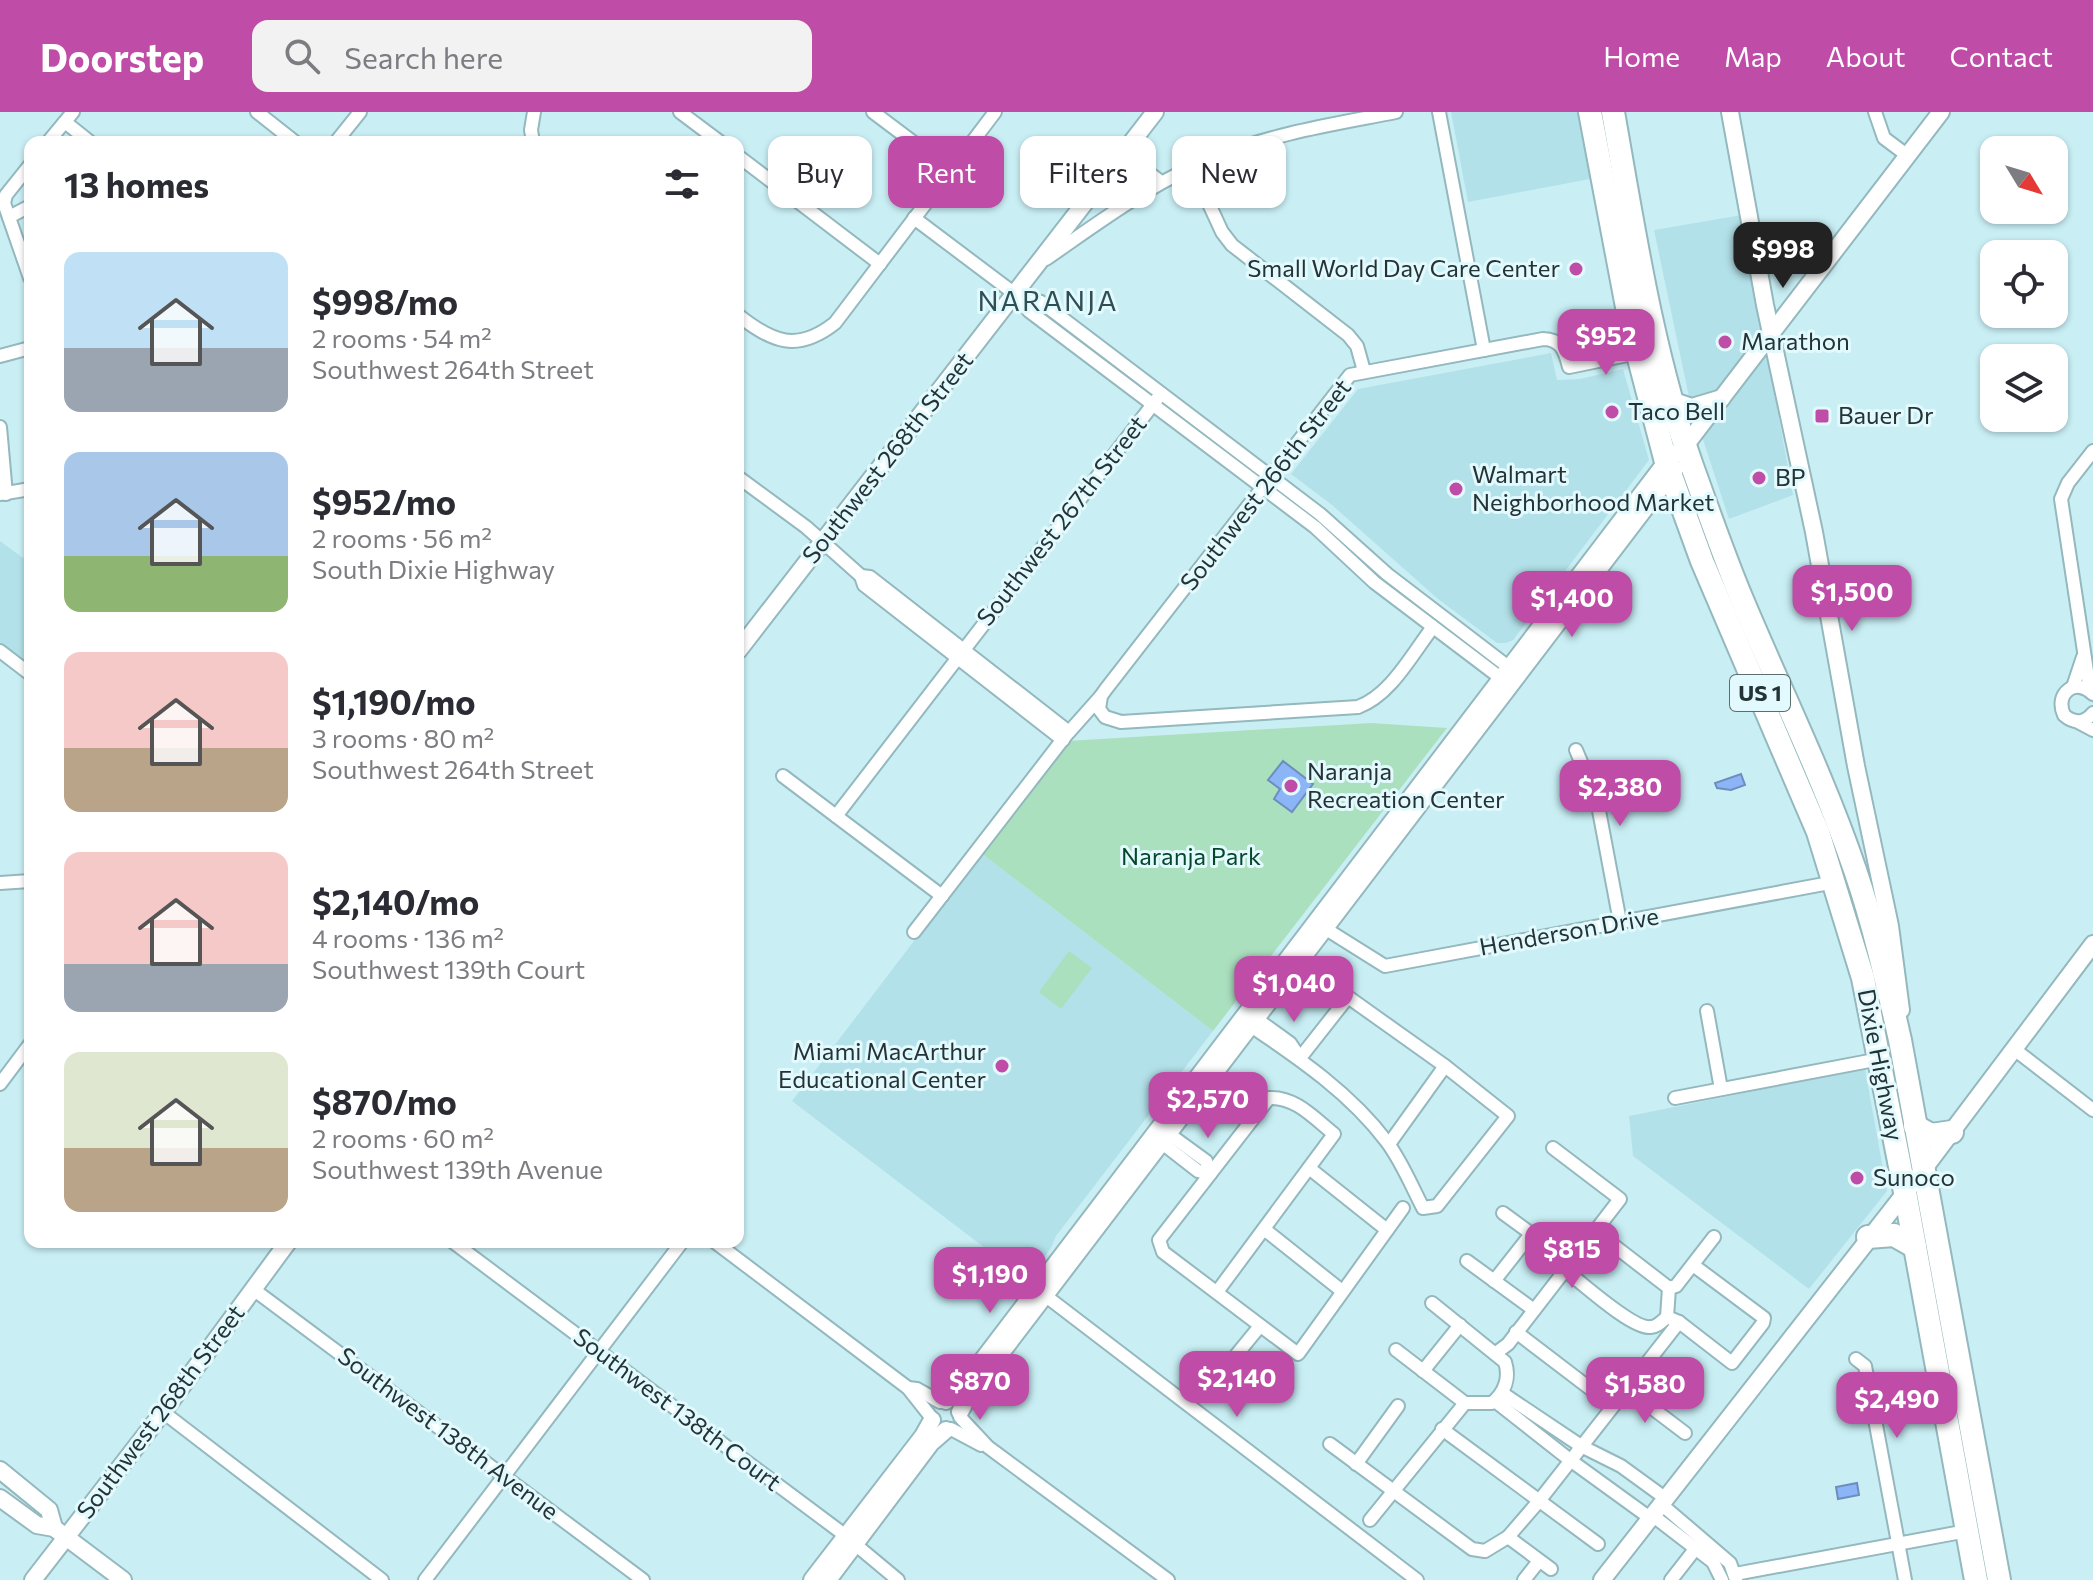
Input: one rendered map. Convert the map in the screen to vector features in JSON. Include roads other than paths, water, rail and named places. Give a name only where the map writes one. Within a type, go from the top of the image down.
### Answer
[{"type":"highway","name":"US 1","points":[[1590,112],[1637,353],[1669,469],[1702,561],[1800,788],[1835,882]]},
{"type":"highway","points":[[1601,112],[1612,170],[1630,204]]},
{"type":"highway","name":"US 1","points":[[1613,112],[1671,400],[1685,446],[1741,598],[1820,776],[1856,873],[1900,1040]]},
{"type":"highway","points":[[1835,882],[1856,873]]},
{"type":"highway","name":"Dixie Highway","points":[[1835,882],[1863,978],[1880,1059],[1976,1580]]},
{"type":"highway","name":"Dixie Highway","points":[[1900,1040],[1999,1580]]},
{"type":"highway","points":[[1915,1126],[1931,1135],[1952,1132]]},
{"type":"highway","points":[[1868,1237],[1894,1235],[1915,1247]]},
{"type":"street","points":[[257,112],[287,136]]},
{"type":"street","points":[[341,136],[360,112]]},
{"type":"street","points":[[532,136],[534,112]]},
{"type":"street","points":[[680,112],[712,136]]},
{"type":"street","points":[[873,112],[905,136]]},
{"type":"street","points":[[976,136],[995,112]]},
{"type":"street","name":"Southwest 268th Street","points":[[1136,136],[1155,112]]},
{"type":"street","points":[[1277,136],[1396,112]]},
{"type":"street","points":[[1439,112],[1484,350]]},
{"type":"street","points":[[1730,112],[1890,926],[1900,989],[1900,1040]]},
{"type":"street","points":[[1875,112],[1882,135],[1908,156]]},
{"type":"street","points":[[812,1580],[850,1541],[946,1416],[969,1395],[1041,1292],[1941,112]]},
{"type":"street","points":[[53,136],[69,117],[85,136]]},
{"type":"street","points":[[744,161],[880,264]]},
{"type":"street","points":[[24,172],[6,195],[4,203],[24,261]]},
{"type":"street","points":[[1038,264],[1172,177]]},
{"type":"street","points":[[1156,178],[1161,182]]},
{"type":"street","points":[[744,320],[759,331],[787,341],[805,340],[822,333],[835,323],[922,208]]},
{"type":"street","name":"Southwest 268th Street","points":[[744,643],[1081,208]]},
{"type":"street","points":[[1211,208],[1232,245],[1348,335],[1357,346],[1364,371]]},
{"type":"street","points":[[9,217],[24,209]]},
{"type":"street","points":[[914,218],[1015,294],[1029,311],[1315,527],[1374,582],[1433,627],[1510,677]]},
{"type":"street","points":[[1015,294],[1038,299],[1331,523],[1510,677]]},
{"type":"street","name":"Southwest 266th Street","points":[[914,932],[1066,736],[1100,702],[1345,379],[1364,371],[1552,339],[1561,345],[1569,367],[1637,353]]},
{"type":"street","points":[[0,356],[24,350]]},
{"type":"street","name":"Southwest 267th Street","points":[[836,816],[1162,394]]},
{"type":"street","points":[[1671,400],[1692,407],[1722,398]]},
{"type":"street","points":[[0,427],[3,494],[24,490]]},
{"type":"street","points":[[2092,692],[2083,657],[2061,499],[2068,483],[2093,451]]},
{"type":"street","points":[[744,481],[806,527],[861,576],[870,577],[959,653],[1066,736]]},
{"type":"street","points":[[1100,702],[1108,719],[1121,722],[1334,709],[1367,704],[1386,689],[1433,627]]},
{"type":"street","points":[[0,651],[24,669]]},
{"type":"street","points":[[2073,687],[2083,657]]},
{"type":"street","points":[[2092,692],[2082,686],[2073,687],[2064,693],[2060,706],[2068,719],[2093,730]]},
{"type":"street","points":[[2078,722],[2093,713]]},
{"type":"street","points":[[1576,750],[1597,800],[1620,922]]},
{"type":"street","points":[[783,776],[942,896]]},
{"type":"street","points":[[1856,873],[1868,863],[1873,847]]},
{"type":"street","points":[[0,883],[24,881]]},
{"type":"street","name":"Henderson Drive","points":[[1321,925],[1385,966],[1835,882]]},
{"type":"street","points":[[1041,1292],[1254,1023],[1321,925]]},
{"type":"street","points":[[1602,1580],[1923,1170],[2093,944]]},
{"type":"street","points":[[1254,1023],[1359,1109],[1389,1144],[1423,1208],[1437,1206],[1508,1116],[1445,1066],[1348,997],[1300,1058]]},
{"type":"street","points":[[1707,1011],[1721,1089]]},
{"type":"street","points":[[2014,1049],[2093,1110]]},
{"type":"street","points":[[0,1084],[24,1052]]},
{"type":"street","points":[[1675,1098],[1880,1059]]},
{"type":"street","points":[[1389,1144],[1445,1066]]},
{"type":"street","points":[[1217,1292],[1334,1134],[1292,1101],[1282,1097],[1269,1098],[1159,1240],[1163,1252],[1298,1354],[1403,1208]]},
{"type":"street","points":[[1166,1138],[1187,1155],[1198,1171],[1210,1174]]},
{"type":"street","points":[[1496,1353],[1534,1310],[1620,1199],[1553,1148]]},
{"type":"street","points":[[1309,1168],[1387,1230]]},
{"type":"street","points":[[1503,1213],[1633,1322],[1648,1328],[1673,1319]]},
{"type":"street","points":[[1264,1229],[1342,1291]]},
{"type":"street","points":[[1330,1444],[1472,1549],[1485,1551],[1508,1537],[1627,1389],[1673,1319],[1669,1288],[1595,1231]]},
{"type":"street","points":[[1494,1281],[1531,1234]]},
{"type":"street","points":[[1669,1288],[1676,1286],[1714,1237]]},
{"type":"street","name":"Southwest 268th Street","points":[[33,1580],[61,1533],[163,1412],[284,1248]]},
{"type":"street","name":"Southwest 138th Court","points":[[461,1248],[898,1580]]},
{"type":"street","points":[[425,1580],[677,1248]]},
{"type":"street","points":[[723,1248],[946,1416],[976,1444],[988,1447],[1168,1580]]},
{"type":"street","points":[[1467,1261],[1534,1310]]},
{"type":"street","points":[[1673,1319],[1732,1363],[1763,1323],[1764,1318],[1693,1265]]},
{"type":"street","name":"Southwest 138th Avenue","points":[[253,1289],[643,1580]]},
{"type":"street","points":[[1041,1292],[1417,1580]]},
{"type":"street","points":[[1396,1350],[1465,1403],[1486,1404],[1498,1397],[1506,1381],[1507,1366],[1496,1353],[1432,1303]]},
{"type":"street","points":[[1423,1371],[1460,1325]]},
{"type":"street","points":[[1211,1386],[1260,1326]]},
{"type":"street","points":[[1516,1332],[1613,1406]]},
{"type":"street","points":[[1856,1359],[1865,1366],[1905,1580]]},
{"type":"street","points":[[1627,1389],[1685,1433]]},
{"type":"street","points":[[1498,1397],[1537,1425],[1621,1466],[1657,1509],[1713,1562],[1722,1580]]},
{"type":"street","points":[[1370,1520],[1465,1403]]},
{"type":"street","points":[[1356,1464],[1398,1406]]},
{"type":"street","points":[[163,1412],[382,1580]]},
{"type":"street","points":[[1537,1425],[1570,1460],[1657,1509],[1730,1563],[1736,1577],[1797,1570],[1898,1544],[1967,1531]]},
{"type":"street","points":[[1442,1429],[1598,1544]]},
{"type":"street","points":[[0,1470],[49,1510],[61,1533]]},
{"type":"street","points":[[0,1498],[37,1525],[61,1533],[123,1580]]},
{"type":"street","points":[[1508,1537],[1551,1569]]},
{"type":"street","points":[[828,1580],[850,1541]]},
{"type":"street","points":[[1672,1579],[1696,1548]]},
{"type":"street","points":[[1524,1580],[1539,1561]]},
{"type":"water","points":[[1283,761],[1313,784],[1292,812],[1274,799],[1280,789],[1268,780]]},
{"type":"water","points":[[1741,774],[1745,785],[1731,790],[1717,788],[1715,783]]},
{"type":"water","points":[[1857,1483],[1859,1495],[1838,1499],[1836,1487]]},
{"type":"place","name":"Small World Day Care Center","points":[[1576,269]]},
{"type":"place","name":"Marathon","points":[[1725,342]]},
{"type":"place","name":"Taco Bell","points":[[1612,412]]},
{"type":"place","name":"Bauer Dr","points":[[1822,416]]},
{"type":"place","name":"BP","points":[[1759,478]]},
{"type":"place","name":"Walmart Neighborhood Market","points":[[1456,489]]},
{"type":"place","name":"Naranja Recreation Center","points":[[1291,786]]},
{"type":"place","name":"Miami MacArthur Educational Center","points":[[1002,1066]]},
{"type":"place","name":"Sunoco","points":[[1857,1178]]},
{"type":"district","name":"NARANJA","points":[[1048,301]]},
{"type":"park label","name":"Naranja Park","points":[[1191,857]]}]
